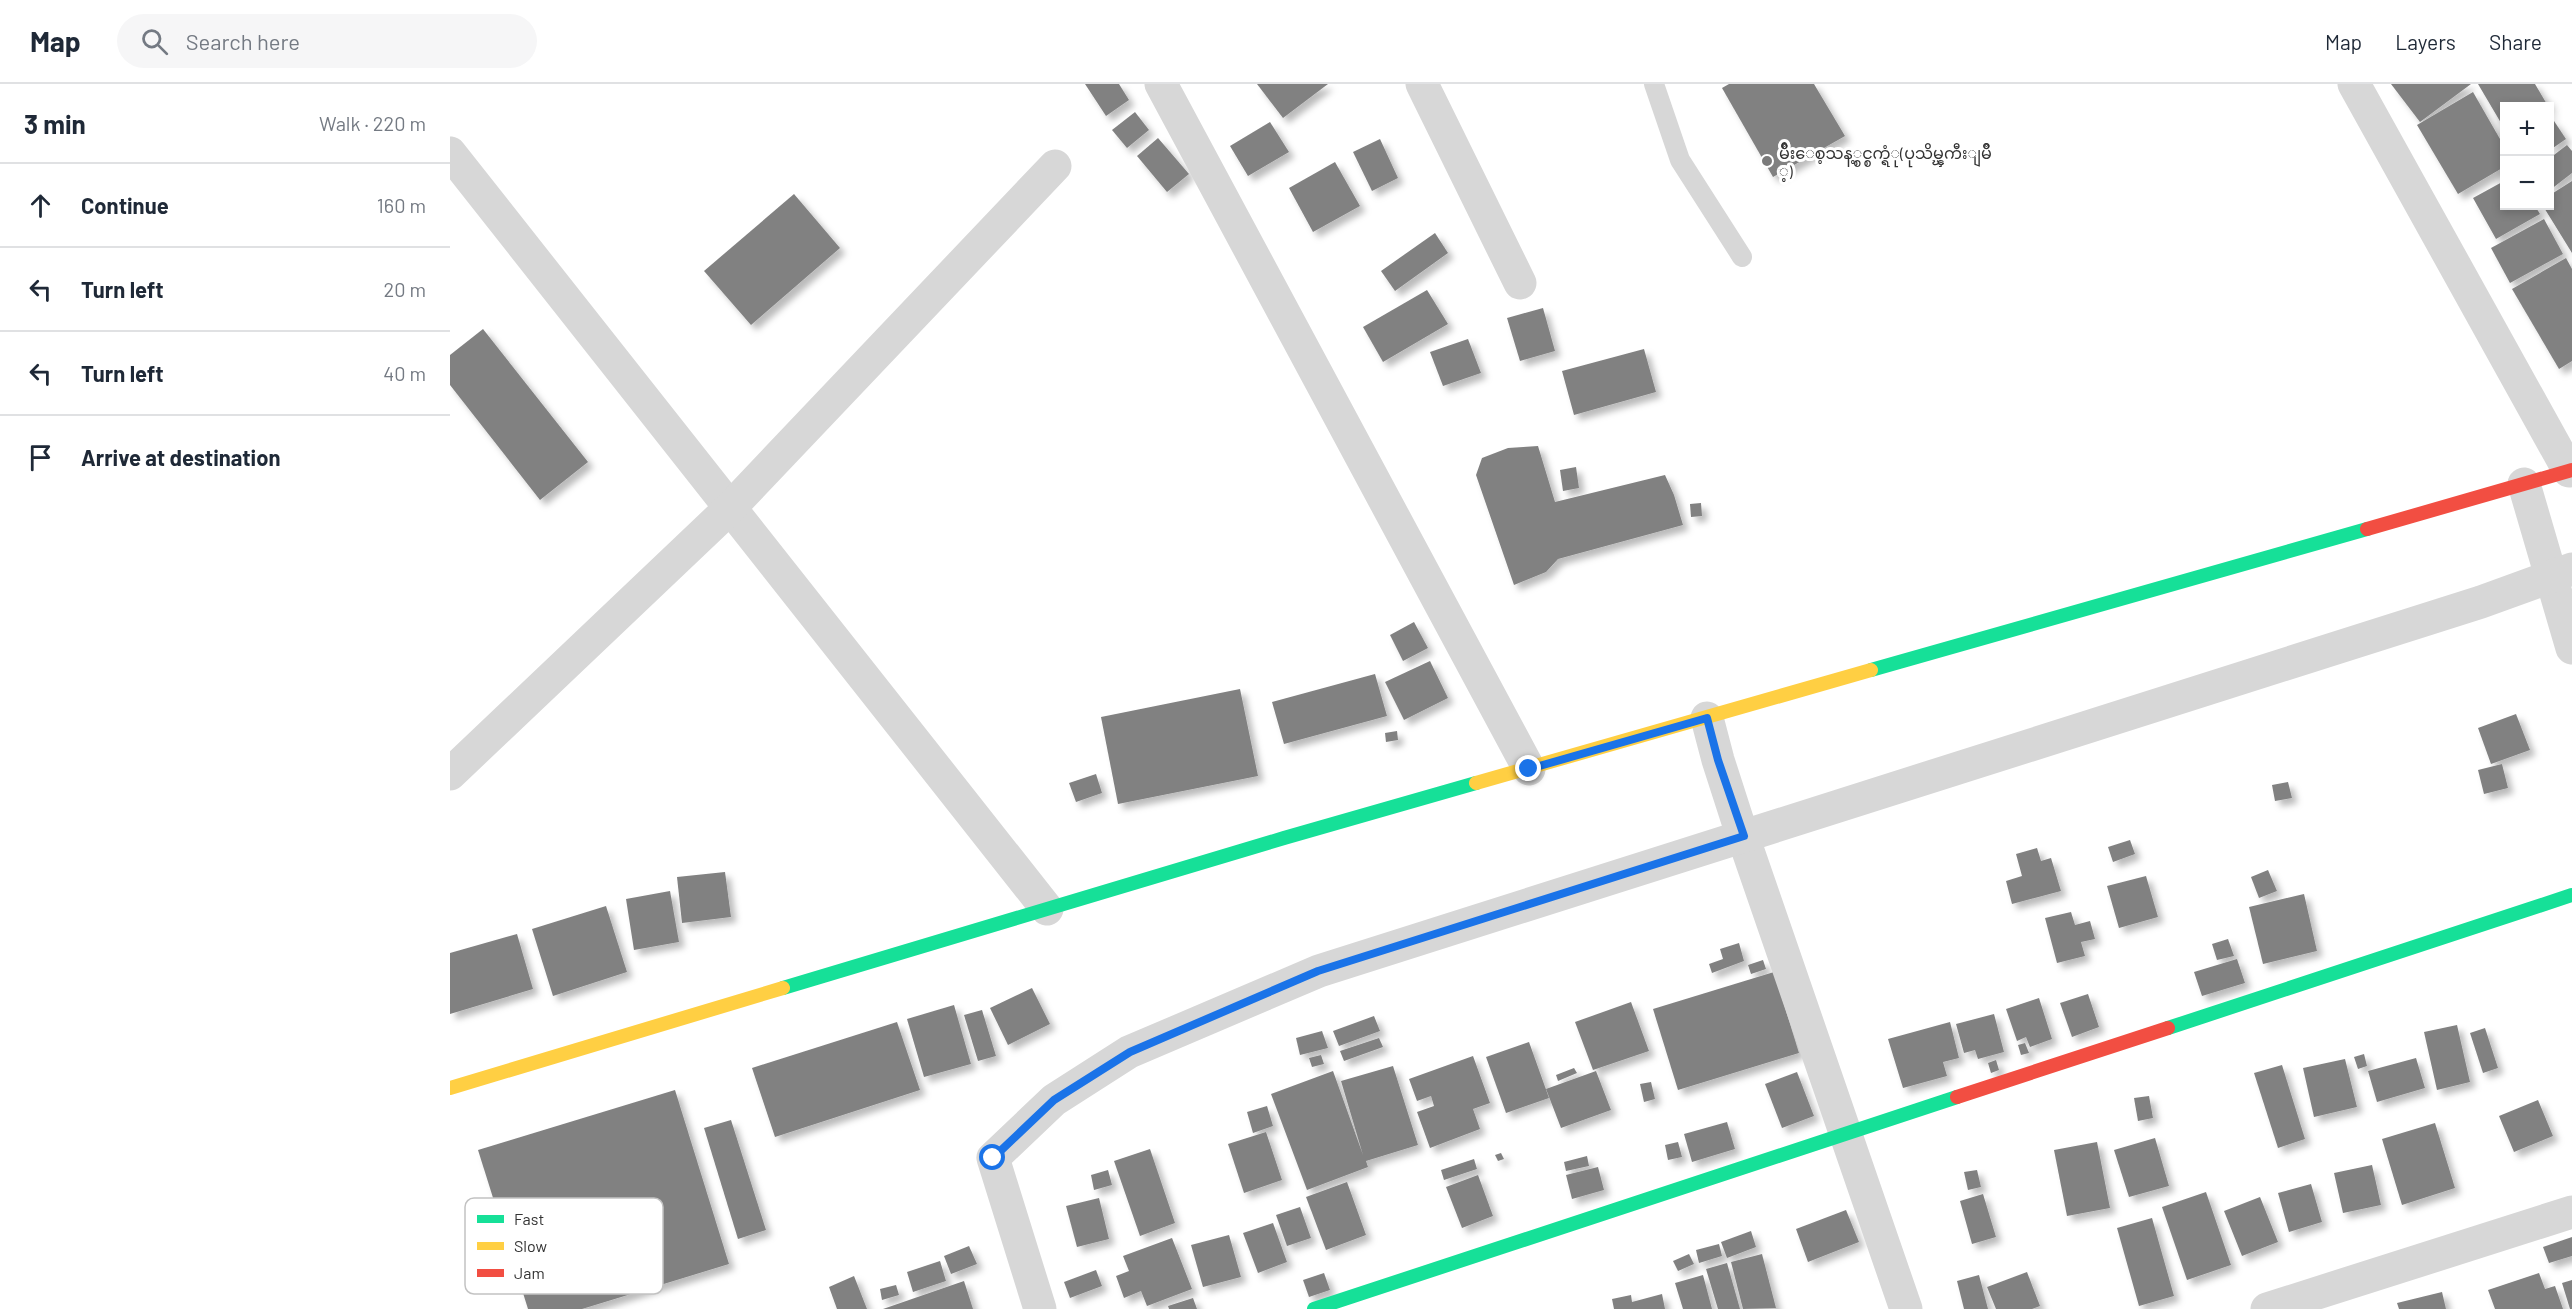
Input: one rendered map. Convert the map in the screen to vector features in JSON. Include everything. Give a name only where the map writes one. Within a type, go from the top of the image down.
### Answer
[{"type":"street","points":[[1161,84],[1529,769]]},
{"type":"street","points":[[1422,84],[1520,283]]},
{"type":"street","points":[[450,1088],[1284,838],[1707,718],[2527,497],[2571,470],[2354,84]]},
{"type":"street","points":[[450,153],[1047,909]]},
{"type":"street","points":[[450,774],[730,508],[1055,166]]},
{"type":"street","points":[[2527,497],[2555,565],[2572,648]]},
{"type":"street","points":[[1040,1309],[993,1158],[1054,1100],[1130,1052],[1318,971],[1741,827],[2481,602],[2555,565]]},
{"type":"street","points":[[1707,718],[1718,760],[1906,1309]]},
{"type":"street","points":[[1314,1309],[2572,895]]},
{"type":"street","points":[[2267,1309],[2572,1212]]},
{"type":"lane","points":[[1654,84],[1680,160],[1742,257]]},
{"type":"building","points":[[1085,84],[1119,84],[1129,100],[1106,116]]},
{"type":"building","points":[[1257,84],[1328,84],[1283,118]]},
{"type":"building","points":[[1729,84],[1814,84],[1845,136],[1773,177],[1722,88]]},
{"type":"building","points":[[2391,84],[2471,84],[2420,122]]},
{"type":"building","points":[[2478,84],[2535,84],[2546,102],[2500,102],[2500,121]]},
{"type":"building","points":[[2473,92],[2500,139],[2500,169],[2458,194],[2417,125]]},
{"type":"building","points":[[1135,112],[1149,130],[1127,148],[1112,130]]},
{"type":"building","points":[[2554,121],[2566,139],[2554,147]]},
{"type":"building","points":[[1270,122],[1289,152],[1248,176],[1230,146]]},
{"type":"building","points":[[1158,138],[1189,174],[1167,192],[1137,156]]},
{"type":"building","points":[[1380,139],[1398,178],[1372,191],[1353,152]]},
{"type":"building","points":[[2567,145],[2572,151],[2572,173],[2554,187],[2554,156]]},
{"type":"building","points":[[1335,162],[1360,206],[1313,232],[1289,188]]},
{"type":"building","points":[[2572,181],[2572,253],[2545,210],[2554,210],[2554,192]]},
{"type":"building","points":[[2500,183],[2500,210],[2538,210],[2540,214],[2496,239],[2473,198]]},
{"type":"building","points":[[794,194],[840,248],[751,325],[704,271]]},
{"type":"building","points":[[2544,219],[2563,254],[2510,283],[2491,248]]},
{"type":"building","points":[[1435,233],[1448,253],[1395,291],[1381,271]]},
{"type":"building","points":[[2566,258],[2572,269],[2572,361],[2559,369],[2512,289]]},
{"type":"building","points":[[1427,290],[1448,324],[1383,362],[1363,327]]},
{"type":"building","points":[[1543,308],[1555,351],[1520,361],[1507,318]]},
{"type":"building","points":[[483,329],[588,462],[540,500],[450,385],[450,355]]},
{"type":"building","points":[[1468,339],[1481,373],[1443,386],[1430,352]]},
{"type":"building","points":[[1644,349],[1656,392],[1574,415],[1562,371]]},
{"type":"building","points":[[1538,446],[1555,502],[1665,475],[1683,525],[1558,559],[1546,572],[1514,585],[1476,475],[1482,458],[1508,448]]},
{"type":"building","points":[[1576,467],[1579,488],[1563,491],[1560,470]]},
{"type":"building","points":[[1701,503],[1702,516],[1691,517],[1690,504]]},
{"type":"building","points":[[1414,622],[1428,648],[1403,661],[1390,635]]},
{"type":"building","points":[[1430,661],[1448,698],[1404,720],[1385,682]]},
{"type":"building","points":[[1375,674],[1387,716],[1284,744],[1272,702]]},
{"type":"building","points":[[1240,689],[1258,776],[1118,804],[1101,717]]},
{"type":"building","points":[[2516,714],[2530,750],[2491,764],[2478,728]]},
{"type":"building","points":[[1397,731],[1398,740],[1386,742],[1385,733]]},
{"type":"building","points":[[2502,764],[2508,788],[2484,794],[2478,770]]},
{"type":"building","points":[[1096,774],[1102,793],[1076,802],[1069,783]]},
{"type":"building","points":[[2288,782],[2292,798],[2275,801],[2272,785]]},
{"type":"building","points":[[2130,840],[2135,854],[2113,862],[2108,847]]},
{"type":"building","points":[[2037,848],[2041,861],[2051,858],[2061,891],[2012,904],[2006,881],[2022,876],[2016,854]]},
{"type":"building","points":[[2268,870],[2277,891],[2259,898],[2251,877]]},
{"type":"building","points":[[725,872],[731,917],[682,923],[677,877]]},
{"type":"building","points":[[2146,876],[2158,917],[2119,928],[2107,886]]},
{"type":"building","points":[[670,891],[679,942],[634,950],[626,899]]},
{"type":"building","points":[[2304,894],[2317,951],[2263,964],[2249,907]]},
{"type":"building","points":[[606,906],[627,972],[553,996],[532,929]]},
{"type":"building","points":[[2071,912],[2075,925],[2090,921],[2095,939],[2081,942],[2085,956],[2057,963],[2045,918]]},
{"type":"building","points":[[517,934],[533,989],[450,1014],[450,953]]},
{"type":"building","points":[[2228,939],[2234,956],[2217,960],[2212,944]]},
{"type":"building","points":[[1739,943],[1744,961],[1712,973],[1709,964],[1723,959],[1720,949]]},
{"type":"building","points":[[2237,959],[2245,983],[2202,996],[2194,972]]},
{"type":"building","points":[[1763,960],[1766,969],[1751,974],[1748,965]]},
{"type":"building","points":[[1774,972],[1799,1053],[1678,1090],[1653,1009]]},
{"type":"building","points":[[1032,988],[1050,1024],[1008,1045],[990,1008]]},
{"type":"building","points":[[2088,994],[2099,1027],[2072,1037],[2060,1003]]},
{"type":"building","points":[[2039,998],[2052,1039],[2030,1047],[2026,1037],[2017,1041],[2006,1009]]},
{"type":"building","points":[[1631,1002],[1649,1051],[1593,1070],[1575,1022]]},
{"type":"building","points":[[954,1005],[971,1064],[924,1077],[907,1019]]},
{"type":"building","points":[[982,1010],[996,1056],[978,1061],[964,1015]]},
{"type":"building","points":[[1994,1014],[2004,1052],[1978,1059],[1975,1050],[1964,1053],[1956,1024]]},
{"type":"building","points":[[1374,1016],[1380,1031],[1339,1046],[1333,1031]]},
{"type":"building","points":[[897,1022],[920,1090],[775,1137],[752,1068]]},
{"type":"building","points":[[1950,1022],[1959,1058],[1943,1062],[1947,1076],[1903,1088],[1888,1039]]},
{"type":"building","points":[[2457,1025],[2470,1082],[2437,1090],[2424,1032]]},
{"type":"building","points":[[2485,1028],[2498,1068],[2483,1073],[2470,1033]]},
{"type":"building","points":[[1322,1031],[1328,1048],[1300,1055],[1296,1038]]},
{"type":"building","points":[[1379,1038],[1383,1047],[1344,1061],[1340,1051]]},
{"type":"building","points":[[1529,1042],[1549,1098],[1506,1113],[1486,1057]]},
{"type":"building","points":[[2025,1043],[2029,1053],[2021,1055],[2018,1045]]},
{"type":"building","points":[[2364,1054],[2367,1066],[2358,1069],[2354,1057]]},
{"type":"building","points":[[1321,1055],[1324,1064],[1312,1067],[1309,1058]]},
{"type":"building","points":[[1473,1056],[1490,1103],[1473,1109],[1480,1129],[1430,1148],[1417,1112],[1434,1106],[1431,1096],[1417,1101],[1409,1079]]},
{"type":"building","points":[[2416,1058],[2425,1088],[2377,1102],[2368,1071]]},
{"type":"building","points":[[2345,1059],[2357,1107],[2314,1117],[2303,1068]]},
{"type":"building","points":[[1996,1060],[1999,1070],[1991,1073],[1988,1063]]},
{"type":"building","points":[[2282,1065],[2305,1139],[2278,1148],[2254,1073]]},
{"type":"building","points":[[1393,1066],[1418,1145],[1366,1161],[1368,1167],[1307,1190],[1271,1094],[1333,1071],[1363,1155],[1341,1081]]},
{"type":"building","points":[[1574,1068],[1577,1073],[1558,1081],[1556,1075]]},
{"type":"building","points":[[1596,1071],[1611,1110],[1561,1128],[1546,1089]]},
{"type":"building","points":[[1797,1072],[1814,1116],[1782,1128],[1765,1084]]},
{"type":"building","points":[[1651,1082],[1655,1099],[1644,1102],[1640,1084]]},
{"type":"building","points":[[675,1090],[729,1264],[663,1284],[663,1198],[493,1198],[478,1150]]},
{"type":"building","points":[[2149,1096],[2153,1118],[2138,1121],[2134,1098]]},
{"type":"building","points":[[2538,1100],[2553,1136],[2514,1152],[2499,1116]]},
{"type":"building","points":[[1267,1106],[1273,1126],[1253,1133],[1247,1112]]},
{"type":"building","points":[[731,1120],[766,1230],[738,1239],[704,1128]]},
{"type":"building","points":[[1727,1122],[1735,1149],[1692,1162],[1684,1134]]},
{"type":"building","points":[[2435,1123],[2455,1188],[2402,1205],[2382,1139]]},
{"type":"building","points":[[1266,1132],[1282,1180],[1244,1193],[1228,1144]]},
{"type":"building","points":[[2155,1138],[2169,1186],[2129,1197],[2114,1150]]},
{"type":"building","points":[[1678,1142],[1682,1157],[1668,1160],[1665,1145]]},
{"type":"building","points":[[2097,1142],[2110,1208],[2067,1216],[2054,1150]]},
{"type":"building","points":[[1150,1149],[1175,1223],[1140,1236],[1114,1161]]},
{"type":"building","points":[[1501,1153],[1504,1159],[1498,1161],[1495,1155]]},
{"type":"building","points":[[1587,1156],[1589,1166],[1566,1171],[1564,1162]]},
{"type":"building","points":[[1474,1159],[1477,1169],[1444,1180],[1441,1170]]},
{"type":"building","points":[[2372,1165],[2381,1205],[2343,1213],[2334,1173]]},
{"type":"building","points":[[1598,1167],[1604,1190],[1572,1199],[1566,1175]]},
{"type":"building","points":[[1108,1170],[1112,1185],[1094,1190],[1091,1175]]},
{"type":"building","points":[[1977,1170],[1981,1187],[1968,1190],[1964,1172]]},
{"type":"building","points":[[1478,1175],[1493,1216],[1462,1228],[1446,1187]]},
{"type":"building","points":[[1347,1182],[1366,1235],[1326,1250],[1306,1197]]},
{"type":"building","points":[[2311,1184],[2322,1222],[2289,1232],[2278,1193]]},
{"type":"building","points":[[2206,1192],[2231,1265],[2187,1280],[2162,1207]]},
{"type":"building","points":[[1983,1194],[1996,1237],[1972,1244],[1960,1201]]},
{"type":"building","points":[[2260,1197],[2278,1242],[2242,1256],[2224,1211]]},
{"type":"building","points":[[1099,1198],[1109,1239],[1077,1247],[1066,1206]]},
{"type":"building","points":[[1300,1207],[1311,1238],[1287,1246],[1276,1215]]},
{"type":"building","points":[[1846,1210],[1859,1242],[1808,1262],[1796,1229]]},
{"type":"building","points":[[2152,1218],[2174,1296],[2139,1306],[2117,1228]]},
{"type":"building","points":[[1273,1223],[1287,1262],[1258,1273],[1243,1233]]},
{"type":"building","points":[[1751,1231],[1756,1247],[1727,1258],[1721,1242]]},
{"type":"building","points":[[1229,1235],[1241,1277],[1203,1287],[1191,1245]]},
{"type":"building","points":[[2572,1237],[2572,1256],[2549,1263],[2543,1247]]},
{"type":"building","points":[[1172,1238],[1192,1289],[1147,1306],[1141,1291],[1124,1298],[1116,1276],[1129,1271],[1123,1256]]},
{"type":"building","points":[[1719,1244],[1722,1256],[1699,1263],[1696,1250]]},
{"type":"building","points":[[969,1246],[977,1264],[951,1274],[944,1256]]},
{"type":"building","points":[[1689,1254],[1694,1264],[1678,1271],[1673,1261]]},
{"type":"building","points":[[1762,1254],[1776,1308],[1743,1309],[1731,1262]]},
{"type":"building","points":[[940,1261],[946,1281],[913,1292],[907,1272]]},
{"type":"building","points":[[1727,1263],[1740,1309],[1718,1309],[1706,1269]]},
{"type":"building","points":[[1096,1270],[1102,1286],[1070,1298],[1064,1282]]},
{"type":"building","points":[[2027,1272],[2040,1306],[2032,1309],[1996,1309],[1987,1287]]},
{"type":"building","points":[[1324,1273],[1330,1290],[1309,1297],[1303,1280]]},
{"type":"building","points":[[2539,1273],[2545,1289],[2555,1286],[2563,1309],[2495,1309],[2488,1290]]},
{"type":"building","points":[[1703,1275],[1712,1309],[1683,1309],[1675,1283]]},
{"type":"building","points":[[1979,1275],[1988,1309],[1964,1309],[1957,1281]]},
{"type":"building","points":[[854,1276],[867,1309],[837,1309],[829,1287]]},
{"type":"building","points":[[2572,1280],[2572,1309],[2570,1309],[2562,1283]]},
{"type":"building","points":[[964,1281],[973,1309],[883,1309]]},
{"type":"building","points":[[896,1285],[899,1295],[882,1300],[880,1289]]},
{"type":"building","points":[[2442,1292],[2446,1309],[2399,1309],[2397,1303]]},
{"type":"building","points":[[523,1294],[631,1294],[582,1309],[528,1309]]},
{"type":"building","points":[[1662,1294],[1665,1309],[1614,1309],[1612,1299],[1631,1295],[1632,1302]]},
{"type":"building","points":[[1193,1298],[1197,1309],[1169,1309],[1168,1306]]},
{"type":"traffic: fast","points":[[1871,670],[2367,529]]},
{"type":"traffic: fast","points":[[783,988],[1476,783]]},
{"type":"traffic: fast","points":[[2168,1028],[2572,895]]},
{"type":"traffic: fast","points":[[1314,1309],[1957,1097]]},
{"type":"traffic: slow","points":[[1476,783],[1871,670]]},
{"type":"traffic: slow","points":[[450,1088],[783,988]]},
{"type":"traffic: jam","points":[[2367,529],[2572,470]]},
{"type":"traffic: jam","points":[[1957,1097],[2168,1028]]},
{"type":"place","name":"မ်ိဳးေစ့သန့္စင္စက္ရံု(ပုသိမ္ၾကီးျမိဳ ့)","points":[[1767,161]]},
{"type":"route","points":[[993,1158],[1054,1100],[1130,1052],[1318,971],[1744,836],[1718,760],[1707,718],[1529,769]]}]
